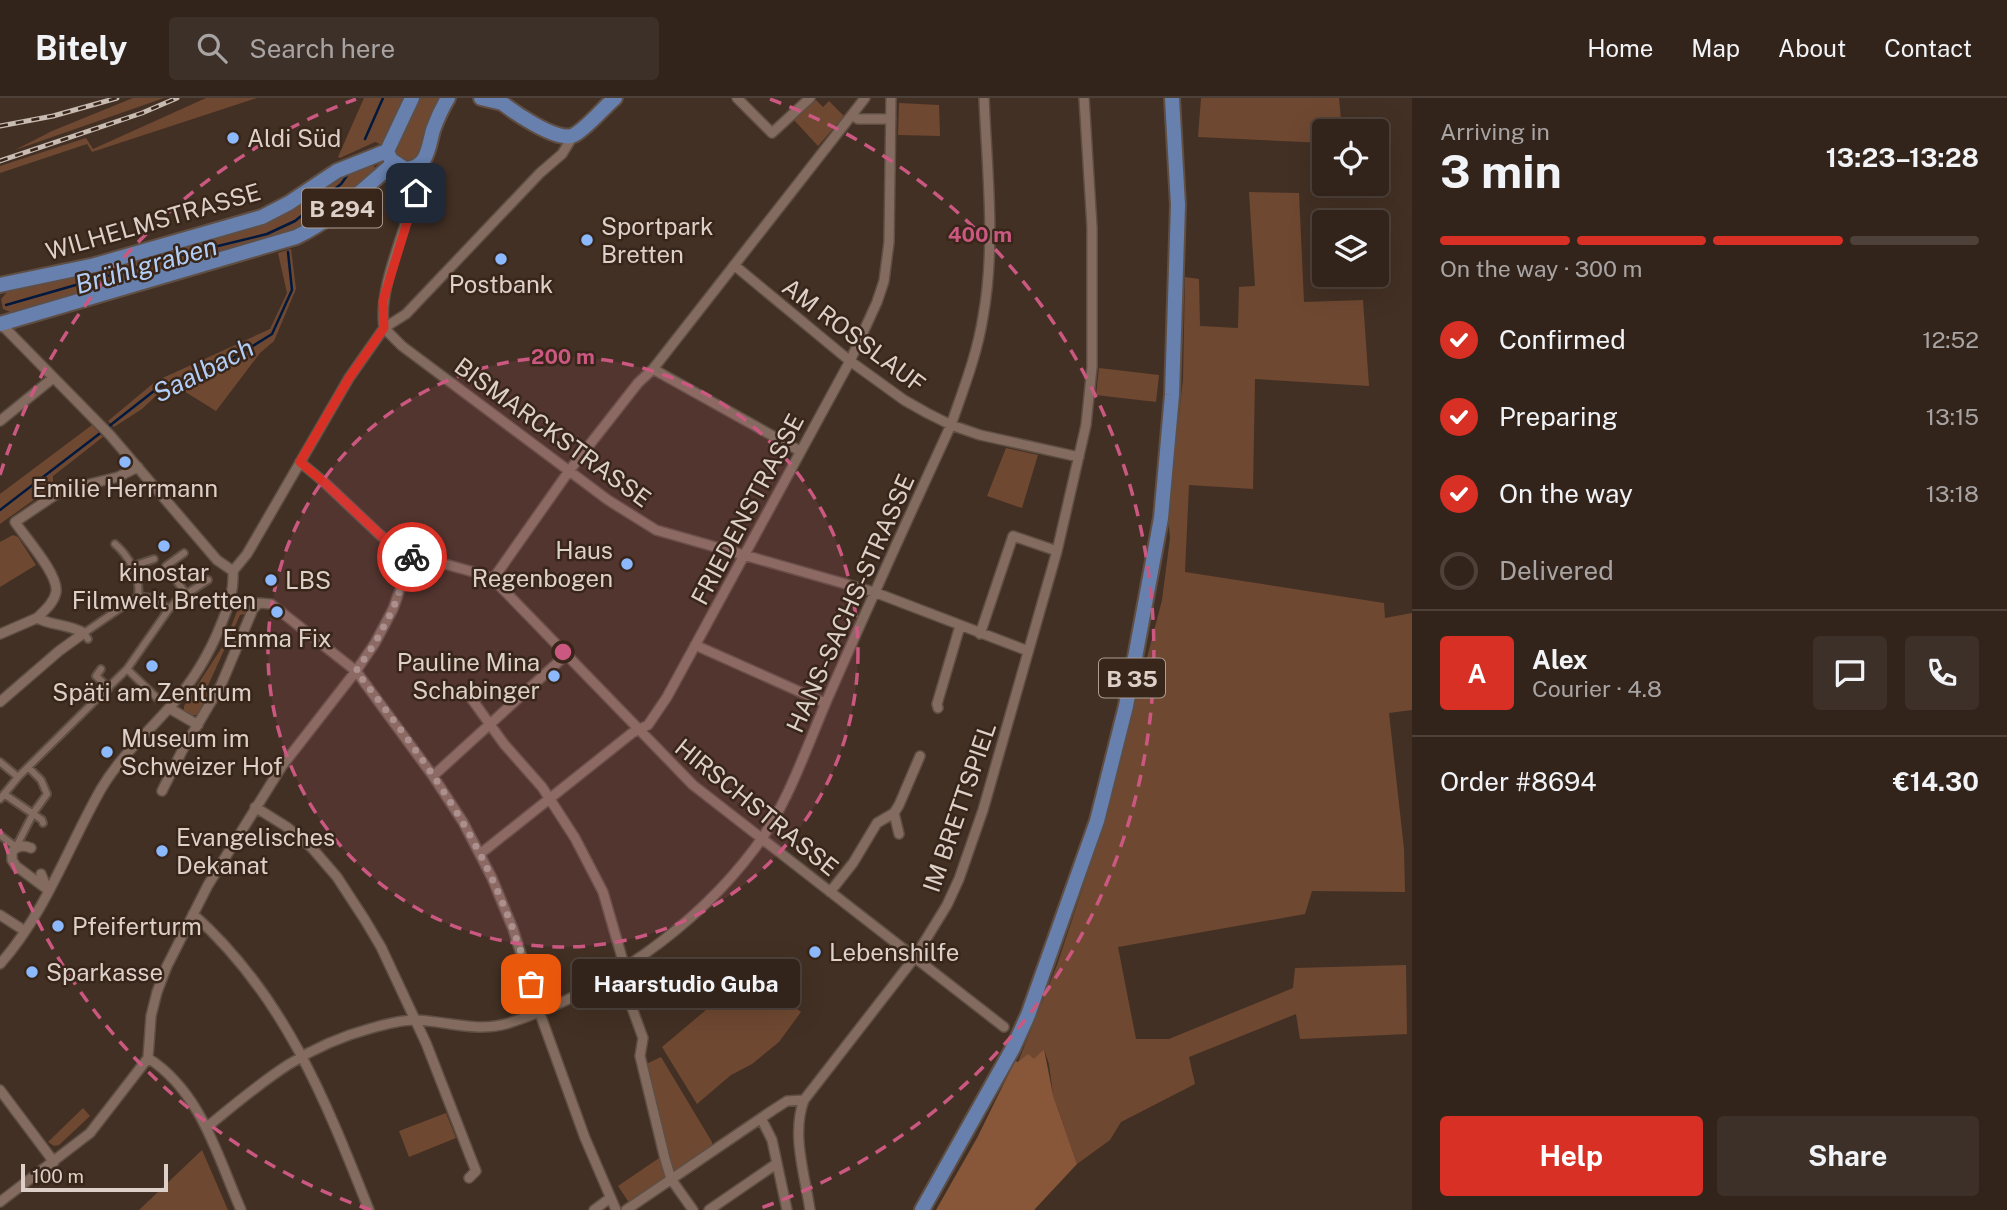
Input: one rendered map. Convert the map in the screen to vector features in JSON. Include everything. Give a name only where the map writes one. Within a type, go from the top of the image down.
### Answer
[{"type":"main road","name":"B 294","points":[[0,323],[296,237],[333,216],[395,161],[412,98]]},
{"type":"main road","points":[[420,165],[428,152],[438,116],[448,98]]},
{"type":"main road","points":[[438,116],[456,98]]},
{"type":"main road","points":[[481,98],[499,101],[562,137],[573,136],[615,98]]},
{"type":"main road","name":"B 35","points":[[922,1210],[1021,1030],[1097,821],[1129,695],[1161,518],[1172,395],[1178,205],[1172,98]]},
{"type":"main road","name":"B 294","points":[[395,161],[420,165]]},
{"type":"main road","name":"WILHELMSTRASSE","points":[[0,285],[96,265],[262,217],[289,203],[337,171],[395,161]]},
{"type":"street","points":[[737,98],[772,133],[810,98]]},
{"type":"street","points":[[494,579],[569,471],[638,383],[653,369],[865,98]]},
{"type":"street","name":"FRIEDENSTRASSE","points":[[480,854],[632,733],[648,725],[745,555],[850,361],[884,281],[889,242],[891,98]]},
{"type":"street","name":"HANS-SACHS-STRASSE","points":[[207,1127],[301,1055],[326,1042],[383,1025],[416,1020],[479,1027],[498,1026],[572,997],[623,969],[701,906],[744,862],[762,838],[794,776],[874,592],[951,425],[977,347],[988,283],[990,230],[984,98]]},
{"type":"street","name":"IM BRETTSPIEL","points":[[798,1210],[810,1206],[798,1132],[799,1115],[804,1100],[915,957],[947,905],[970,851],[1056,551],[1079,457],[1090,394],[1093,303],[1084,98]]},
{"type":"street","points":[[853,116],[858,119],[891,119]]},
{"type":"street","points":[[0,964],[25,931],[112,772],[132,746],[169,708],[198,670],[218,634],[229,603],[234,585],[233,571],[247,554],[349,378],[384,328],[406,314],[540,173],[562,154],[573,136]]},
{"type":"street","points":[[395,161],[409,184],[408,216]]},
{"type":"street","points":[[384,328],[383,301],[419,182],[420,165]]},
{"type":"street","name":"AM ROSSLAUF","points":[[734,265],[850,361],[904,400],[951,425],[1003,441],[1079,457]]},
{"type":"street","points":[[0,323],[110,435],[217,560],[233,571]]},
{"type":"street","name":"BISMARCKSTRASSE","points":[[384,328],[402,346],[569,471],[629,515],[656,530],[874,592],[1028,651]]},
{"type":"street","points":[[653,369],[800,452]]},
{"type":"street","points":[[0,421],[53,378]]},
{"type":"street","name":"HIRSCHSTRASSE","points":[[300,462],[391,545],[412,556],[494,579],[693,785],[1004,1027]]},
{"type":"street","points":[[0,634],[37,618],[54,599],[57,589],[53,576],[15,522],[61,491],[118,477],[138,467]]},
{"type":"street","points":[[980,634],[1013,536],[1056,551]]},
{"type":"street","points":[[115,544],[133,566],[138,596]]},
{"type":"street","points":[[133,566],[145,562],[160,562],[184,553]]},
{"type":"street","points":[[0,1202],[80,1142],[100,1122],[134,1073],[148,1058],[151,1016],[157,992],[193,914],[255,807],[375,643],[393,609],[412,556]]},
{"type":"street","points":[[160,562],[186,594]]},
{"type":"street","points":[[43,820],[2,796],[127,669],[169,609],[208,580]]},
{"type":"street","points":[[0,702],[59,651],[86,636],[138,596],[151,598],[169,609]]},
{"type":"street","points":[[162,791],[222,685],[253,609],[259,603],[271,604],[356,671],[433,776],[480,854],[513,929],[539,1011],[585,1138],[616,1210]]},
{"type":"street","points":[[37,618],[49,624],[76,629],[86,636]]},
{"type":"street","points":[[938,708],[960,626]]},
{"type":"street","points":[[695,645],[825,703]]},
{"type":"street","points":[[433,776],[567,654]]},
{"type":"street","points":[[102,669],[96,676],[109,688]]},
{"type":"street","points":[[127,669],[157,698],[162,697]]},
{"type":"street","points":[[466,691],[490,725],[542,787],[575,838],[598,881],[615,930],[624,986],[643,1038],[640,1056],[671,1179],[693,1210]]},
{"type":"street","points":[[169,708],[198,725]]},
{"type":"street","points":[[831,891],[853,863],[877,823],[894,813],[899,806],[920,756]]},
{"type":"street","points":[[0,762],[18,777]]},
{"type":"street","points":[[28,767],[41,780],[49,795],[34,814],[11,856],[16,866],[48,890]]},
{"type":"street","points":[[255,807],[299,836],[332,870],[381,947],[416,1020],[472,1161],[475,1171],[469,1178]]},
{"type":"street","points":[[894,813],[899,834]]},
{"type":"street","points":[[0,835],[16,847],[31,848]]},
{"type":"street","points":[[41,874],[48,890]]},
{"type":"street","points":[[193,914],[242,964],[301,1055],[325,1100],[369,1210]]},
{"type":"street","points":[[0,915],[25,931]]},
{"type":"street","points":[[148,1058],[169,1074],[185,1092],[207,1127],[241,1210]]},
{"type":"street","points":[[0,1090],[54,1162]]},
{"type":"street","points":[[626,1210],[787,1101],[804,1100]]},
{"type":"street","points":[[761,1118],[772,1140],[787,1210]]},
{"type":"street","points":[[709,1210],[776,1164]]},
{"type":"street","points":[[594,1210],[610,1198]]},
{"type":"shaded area","points":[[133,98],[164,98],[15,150],[52,131]]},
{"type":"shaded area","points":[[206,98],[257,98],[92,152],[87,144],[0,173],[0,166],[86,138],[93,149]]},
{"type":"shaded area","points":[[364,98],[407,98],[382,145],[375,142],[340,158],[338,157]]},
{"type":"shaded area","points":[[416,98],[443,98],[418,157],[407,162],[397,156],[394,149]]},
{"type":"shaded area","points":[[1201,98],[1339,98],[1341,119],[1312,119],[1312,142],[1198,137]]},
{"type":"shaded area","points":[[816,100],[823,107],[829,101],[844,116],[818,146],[794,120]]},
{"type":"shaded area","points":[[899,103],[939,105],[940,136],[898,135]]},
{"type":"shaded area","points":[[371,160],[376,171],[317,224],[15,314],[3,309],[1,299],[9,290],[212,236]]},
{"type":"shaded area","points":[[1249,192],[1299,193],[1304,302],[1363,300],[1369,386],[1255,379],[1253,489],[1189,485],[1185,572],[1384,603],[1385,618],[1412,613],[1412,710],[1389,713],[1404,849],[1405,892],[1312,891],[1305,914],[1118,947],[1136,1039],[1169,1039],[1293,988],[1295,968],[1406,965],[1407,1034],[1300,1039],[1296,1014],[1189,1057],[1195,1084],[1121,1122],[1110,1140],[1077,1164],[1053,1095],[1044,1049],[1034,1060],[1018,1062],[1057,965],[1103,827],[1162,600],[1183,379],[1185,277],[1199,279],[1200,326],[1238,328],[1239,287],[1255,286]]},
{"type":"shaded area","points":[[291,249],[296,289],[274,341],[260,353],[216,411],[179,388],[162,390],[142,409],[114,427],[108,421],[156,381],[270,329],[287,293],[278,253]]},
{"type":"shaded area","points":[[1099,368],[1159,375],[1156,402],[1096,395]]},
{"type":"shaded area","points":[[92,425],[103,437],[53,476],[53,486],[0,524],[0,494]]},
{"type":"shaded area","points":[[1006,448],[1038,455],[1022,508],[987,496]]},
{"type":"shaded area","points":[[13,535],[18,537],[36,565],[0,587],[0,542]]},
{"type":"shaded area","points":[[238,609],[246,610],[245,614],[240,615],[206,690],[210,700],[198,715],[188,715],[184,706],[224,644]]},
{"type":"shaded area","points":[[761,982],[801,1012],[779,1042],[752,1064],[731,1075],[697,1104],[662,1047],[732,988],[753,990]]},
{"type":"shaded area","points":[[1044,1049],[1053,1095],[1077,1164],[1034,1210],[936,1210],[977,1138],[1015,1061],[1018,1062],[1028,1054],[1034,1059]]},
{"type":"shaded area","points":[[661,1057],[712,1142],[712,1147],[675,1172],[671,1167],[644,1065]]},
{"type":"shaded area","points":[[83,1108],[90,1116],[59,1145],[54,1146],[48,1142]]},
{"type":"shaded area","points":[[446,1113],[456,1138],[409,1157],[399,1131]]},
{"type":"shaded area","points":[[202,1150],[228,1210],[139,1210]]},
{"type":"shaded area","points":[[662,1156],[668,1177],[630,1204],[618,1186]]},
{"type":"waterway","name":"Saalbach","points":[[365,139],[383,98]]},
{"type":"waterway","name":"Brühlgraben","points":[[6,305],[177,256],[267,234],[295,221],[341,184],[349,173]]},
{"type":"waterway","name":"Saalbach","points":[[108,427],[159,387],[219,367],[272,334],[292,290],[288,252]]},
{"type":"waterway","name":"Saalbach","points":[[0,510],[103,431]]},
{"type":"railway","points":[[0,126],[53,116],[117,98]]},
{"type":"railway","points":[[0,161],[142,113],[177,98]]},
{"type":"way so far","points":[[412,557],[385,626],[356,671],[433,776],[463,822],[492,878],[531,984]]},
{"type":"place","name":"Aldi Süd","points":[[233,138]]},
{"type":"place","name":"Sportpark Bretten","points":[[587,240]]},
{"type":"place","name":"Postbank","points":[[501,259]]},
{"type":"place","name":"Emilie Herrmann","points":[[125,462]]},
{"type":"place","name":"kinostar Filmwelt Bretten","points":[[164,546]]},
{"type":"place","name":"Haus Regenbogen","points":[[627,564]]},
{"type":"place","name":"LBS","points":[[271,580]]},
{"type":"place","name":"Emma Fix","points":[[277,612]]},
{"type":"place","name":"Späti am Zentrum","points":[[152,666]]},
{"type":"place","name":"Pauline Mina Schabinger","points":[[554,676]]},
{"type":"place","name":"Museum im Schweizer Hof","points":[[107,752]]},
{"type":"place","name":"Evangelisches Dekanat","points":[[162,851]]},
{"type":"place","name":"Pfeiferturm","points":[[58,926]]},
{"type":"place","name":"Lebenshilfe","points":[[815,952]]},
{"type":"place","name":"Sparkasse","points":[[32,972]]},
{"type":"place","name":"Haarstudio Guba","points":[[531,984]]},
{"type":"route","points":[[412,557],[391,545],[300,462],[349,378],[384,328],[383,301],[416,193]]}]
